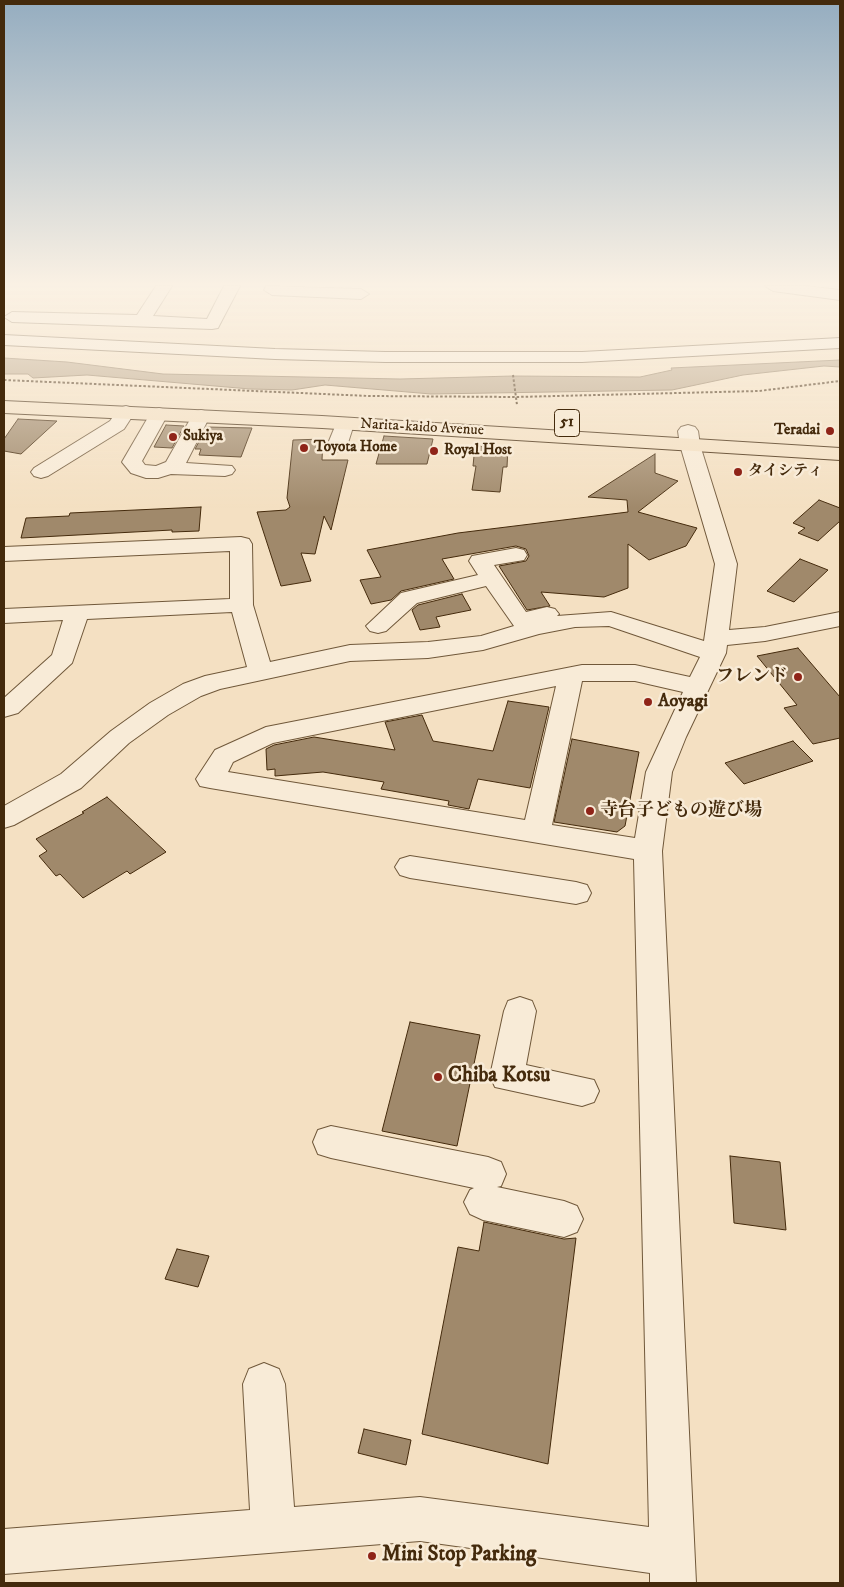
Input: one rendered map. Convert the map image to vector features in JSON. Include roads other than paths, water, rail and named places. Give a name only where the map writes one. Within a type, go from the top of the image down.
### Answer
[{"type":"highway","name":"Narita-kaido Avenue","points":[[4,396],[446,416],[840,454]]},
{"type":"highway","name":"Narita-kaido Avenue","points":[[4,407],[345,424],[448,435],[537,440],[689,438],[840,440]]},
{"type":"street","points":[[41,472],[118,426],[126,412]]},
{"type":"street","points":[[159,414],[132,462],[138,469],[146,472],[158,472],[171,468],[225,470]]},
{"type":"street","points":[[171,468],[174,466],[201,416]]},
{"type":"street","points":[[337,446],[345,424]]},
{"type":"street","points":[[4,1552],[420,1518],[672,1568],[662,1213],[653,1034],[648,851],[659,772],[715,646],[726,564],[689,438]]},
{"type":"street","points":[[4,554],[241,544],[241,605],[262,672]]},
{"type":"street","points":[[516,554],[480,561],[520,620],[552,612]]},
{"type":"street","points":[[378,626],[409,598],[492,578]]},
{"type":"street","points":[[4,616],[241,605]]},
{"type":"street","points":[[4,709],[9,707],[63,658],[77,612]]},
{"type":"street","points":[[4,818],[71,781],[120,737],[159,709],[192,690],[214,682],[350,653],[428,650],[482,643],[535,627],[575,620],[611,619],[715,646],[840,619]]},
{"type":"street","points":[[648,851],[210,779],[224,756],[266,736],[571,675],[582,673],[635,673],[697,686]]},
{"type":"street","points":[[536,833],[571,675]]},
{"type":"street","points":[[410,867],[576,894]]},
{"type":"street","points":[[520,1011],[507,1076],[582,1091]]},
{"type":"street","points":[[331,1142],[486,1188],[564,1219]]},
{"type":"street","points":[[264,1384],[273,1530]]},
{"type":"place","name":"Teradai","points":[[830,431]]},
{"type":"place","name":"Sukiya","points":[[173,437]]},
{"type":"place","name":"Toyota Home","points":[[304,448]]},
{"type":"place","name":"Royal Host","points":[[434,451]]},
{"type":"place","name":"タイシティ","points":[[738,472]]},
{"type":"place","name":"フレンド","points":[[798,677]]},
{"type":"place","name":"Aoyagi","points":[[648,702]]},
{"type":"place","name":"寺台子どもの遊び場","points":[[590,811]]},
{"type":"place","name":"Chiba Kotsu","points":[[438,1077]]},
{"type":"place","name":"Mini Stop Parking","points":[[372,1556]]}]
